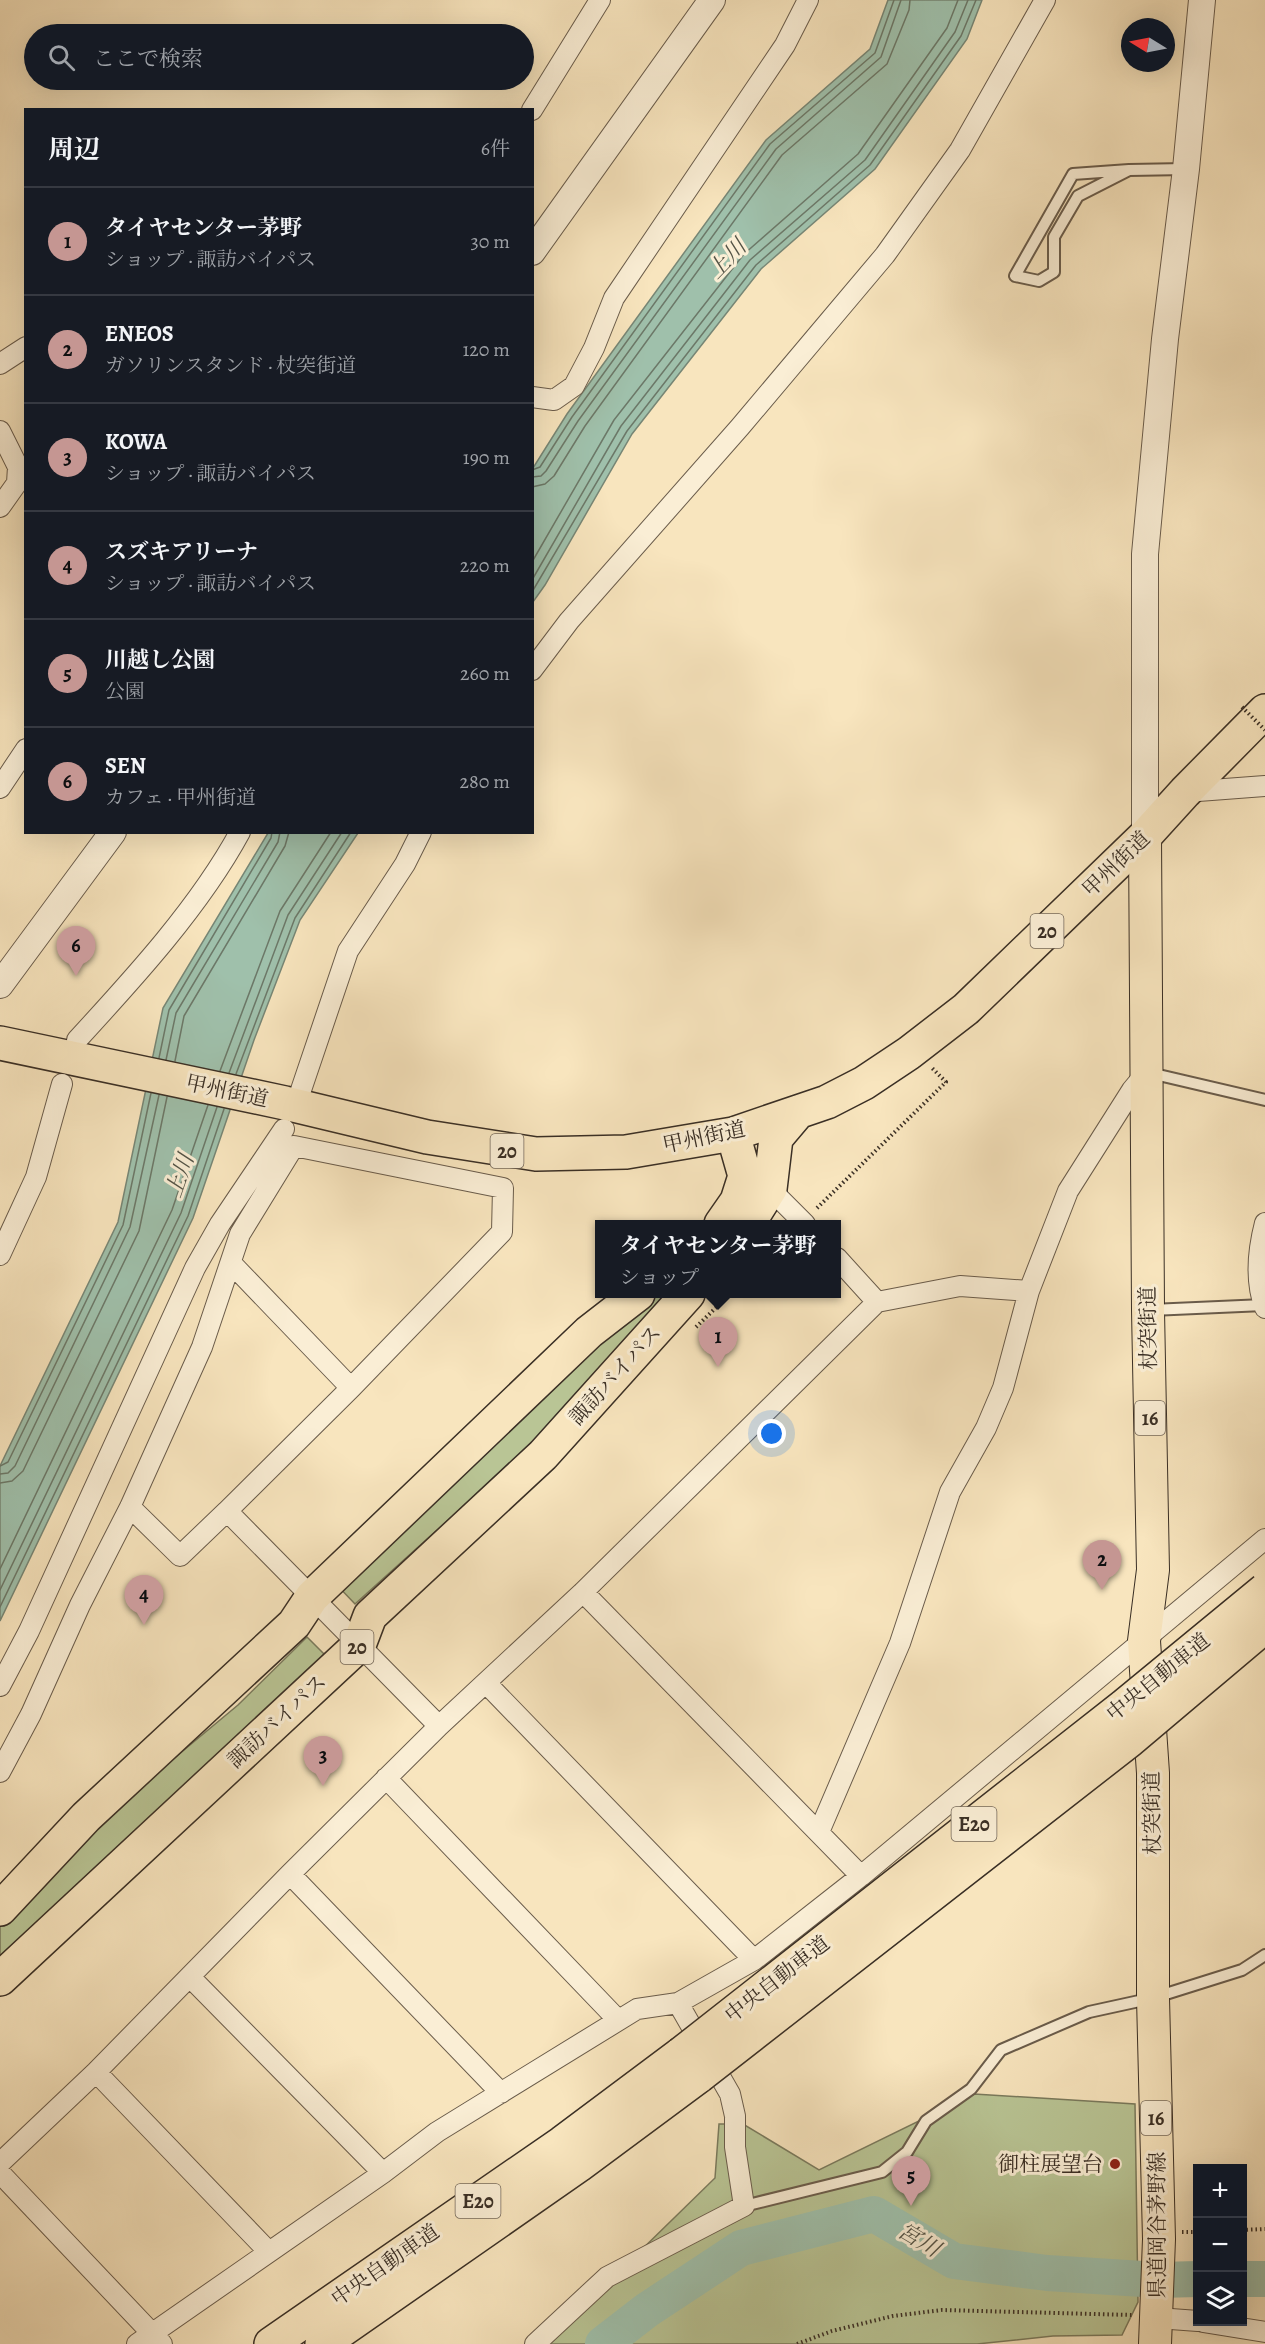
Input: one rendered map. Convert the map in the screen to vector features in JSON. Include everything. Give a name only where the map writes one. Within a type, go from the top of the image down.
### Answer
[{"type":"highway","name":"甲州街道","points":[[0,1043],[427,1137],[536,1154],[626,1152],[733,1134],[827,1102],[864,1083],[909,1053],[966,1009],[1144,836],[1185,792],[1254,709]]},
{"type":"highway","points":[[750,1220],[770,1188],[776,1138],[798,1112]]},
{"type":"highway","points":[[724,1220],[737,1201],[745,1176],[733,1134]]},
{"type":"highway","name":"諏訪バイパス","points":[[0,1909],[86,1817],[294,1624],[312,1597],[589,1332],[632,1298]]},
{"type":"highway","name":"諏訪バイパス","points":[[0,1979],[359,1645],[370,1616],[543,1455],[684,1298]]},
{"type":"highway","name":"中央自動車道","points":[[322,2344],[579,2165],[690,2065],[1265,1590]]},
{"type":"highway","name":"中央自動車道","points":[[272,2344],[562,2143],[690,2065],[1130,1740],[1265,1626]]},
{"type":"main road","name":"杖突街道","points":[[1144,836],[1148,1310],[1153,1570],[1144,1641],[1153,1773],[1153,1998]]},
{"type":"main road","name":"県道岡谷茅野線","points":[[1153,1998],[1159,2239],[1156,2323]]},
{"type":"street","points":[[533,108],[600,0]]},
{"type":"street","points":[[534,249],[712,0]]},
{"type":"street","points":[[534,397],[554,400],[574,386],[594,348],[614,298],[786,45],[808,0]]},
{"type":"street","points":[[534,667],[569,621],[740,427],[885,255],[960,150],[1044,0]]},
{"type":"street","points":[[1144,836],[1145,554],[1165,339],[1186,170],[1202,0]]},
{"type":"street","points":[[0,364],[24,348]]},
{"type":"street","points":[[0,431],[18,466],[21,486],[0,507]]},
{"type":"street","points":[[0,788],[24,754]]},
{"type":"street","points":[[1185,792],[1265,786]]},
{"type":"street","points":[[0,985],[112,834]]},
{"type":"street","points":[[77,1040],[116,998],[179,921],[225,860],[239,834]]},
{"type":"street","points":[[0,1686],[29,1631],[195,1268],[290,1107],[348,951],[405,864],[420,834]]},
{"type":"street","points":[[819,1832],[900,1643],[950,1492],[986,1428],[1003,1388],[1029,1291],[1068,1191],[1132,1090],[1147,1072]]},
{"type":"street","points":[[0,1255],[36,1177],[62,1084]]},
{"type":"street","points":[[0,1772],[31,1714],[80,1605],[130,1507],[202,1347],[240,1234],[294,1146],[503,1188],[502,1232],[351,1388],[180,1556],[130,1507]]},
{"type":"street","points":[[770,1188],[808,1219]]},
{"type":"street","points":[[1264,1306],[1259,1249],[1265,1223]]},
{"type":"street","points":[[841,1262],[877,1302]]},
{"type":"street","points":[[231,1263],[351,1388]]},
{"type":"street","points":[[0,2163],[96,2072],[386,1778],[583,1592],[877,1302],[960,1286],[1029,1291]]},
{"type":"street","points":[[226,1511],[439,1726]]},
{"type":"street","points":[[0,2173],[150,2340],[437,2132],[637,2009],[678,2003],[754,1960],[861,1876],[1265,1539]]},
{"type":"street","points":[[583,1592],[861,1876]]},
{"type":"street","points":[[486,1683],[754,1960]]},
{"type":"street","points":[[386,1778],[618,2020]]},
{"type":"street","points":[[290,1874],[501,2093]]},
{"type":"street","points":[[190,1977],[382,2173]]},
{"type":"street","points":[[535,2344],[607,2277],[744,2206],[735,2147],[735,2116],[730,2094],[678,2003]]},
{"type":"street","points":[[96,2072],[269,2252]]},
{"type":"street","points":[[1156,2323],[1193,2320]]},
{"type":"street","points":[[1228,2326],[1265,2332]]},
{"type":"lane","points":[[1129,170],[1078,196],[1054,237],[1054,272],[1039,281],[1015,276],[1073,174],[1129,170],[1186,170]]},
{"type":"lane","points":[[1147,1072],[1265,1100]]},
{"type":"lane","points":[[1148,1310],[1264,1306]]},
{"type":"lane","points":[[744,2206],[882,2172],[907,2152],[926,2121],[971,2089],[1001,2050],[1089,2012],[1153,1998],[1242,1970],[1265,1954]]},
{"type":"path","points":[[1254,709],[1265,730]]},
{"type":"path","points":[[808,1219],[946,1082],[926,1061]]},
{"type":"path","points":[[1247,2230],[1265,2229]]},
{"type":"path","points":[[797,2344],[832,2331],[893,2316],[942,2310],[1121,2314],[1156,2323]]},
{"type":"shaded area","points":[[649,1298],[674,1298],[539,1438],[355,1604],[335,1583]]},
{"type":"shaded area","points":[[307,1637],[329,1659],[0,1964],[0,1923],[89,1829],[238,1705]]},
{"type":"shaded area","points":[[974,2094],[1135,2104],[1138,2302],[1122,2335],[1053,2336],[977,2344],[545,2344],[715,2178],[719,2124],[743,2124],[819,2170]]},
{"type":"water","name":"上川","points":[[888,0],[982,0],[967,39],[875,169],[761,269],[632,434],[534,601],[534,466],[567,414],[766,140],[870,49]]},
{"type":"water","name":"上川","points":[[267,834],[357,834],[300,920],[254,1040],[193,1218],[0,1621],[0,1466],[118,1222],[163,1008]]},
{"type":"waterway","name":"宮川","points":[[603,2344],[647,2310],[741,2248],[874,2214],[954,2261],[1047,2273],[1159,2280],[1193,2279]]},
{"type":"waterway","name":"宮川","points":[[1247,2279],[1265,2279]]},
{"type":"place","name":"SEN","points":[[76,976]]},
{"type":"place","name":"タイヤセンター茅野","points":[[718,1367]]},
{"type":"place","name":"ENEOS","points":[[1102,1590]]},
{"type":"place","name":"スズキアリーナ","points":[[144,1625]]},
{"type":"place","name":"KOWA","points":[[323,1786]]},
{"type":"place","name":"御柱展望台","points":[[1115,2164]]},
{"type":"place","name":"川越し公園","points":[[911,2206]]}]
